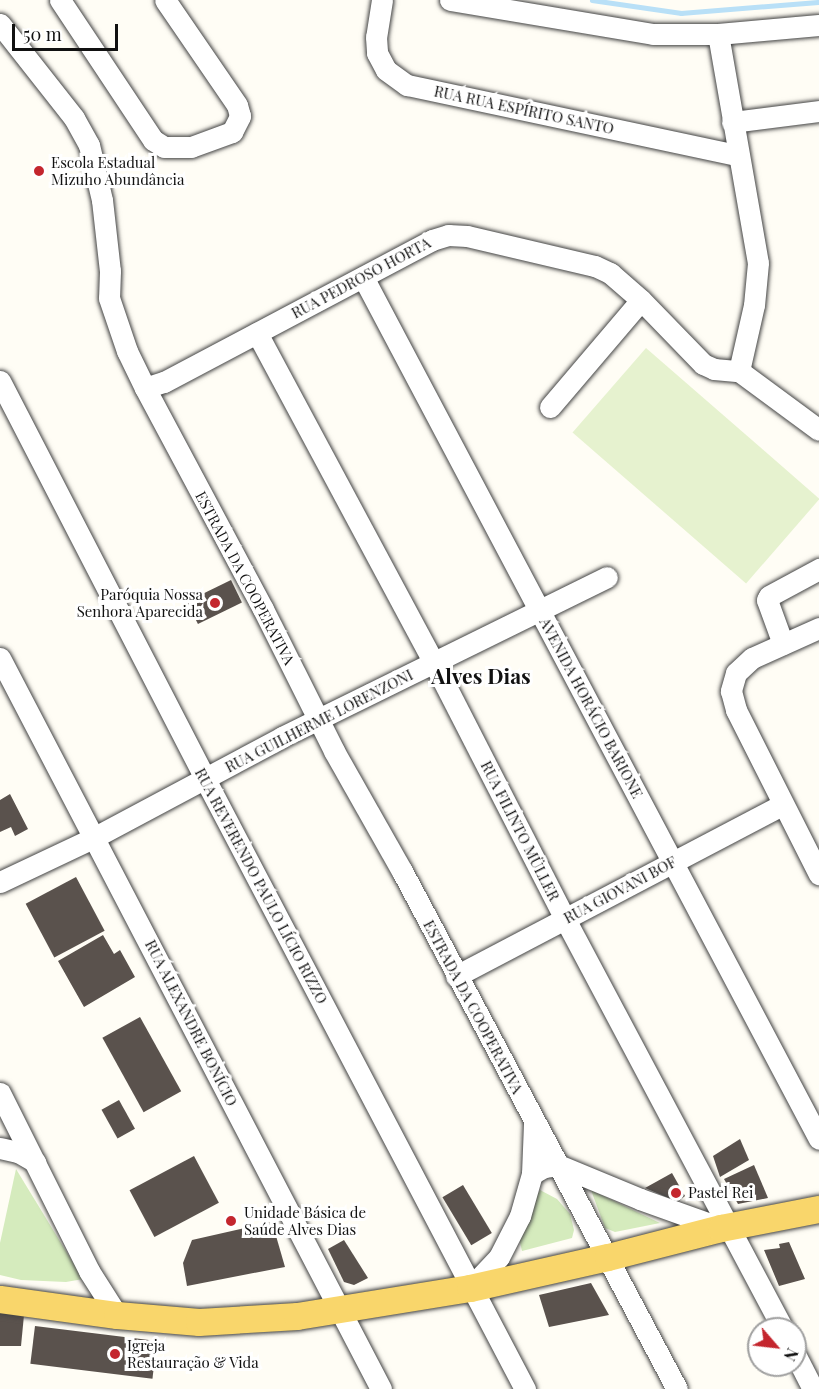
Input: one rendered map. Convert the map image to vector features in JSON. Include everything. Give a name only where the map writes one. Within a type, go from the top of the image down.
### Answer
[{"type":"main road","points":[[0,1299],[117,1315],[199,1322],[242,1321],[340,1311],[470,1288],[608,1257],[725,1227],[819,1209]]},
{"type":"street","points":[[60,0],[148,133],[159,144],[183,148],[232,132],[240,116],[237,105],[165,0]]},
{"type":"street","name":"RUA RUA ESPÍRITO SANTO","points":[[382,0],[376,37],[377,53],[386,70],[407,85],[738,156]]},
{"type":"street","points":[[450,0],[653,34],[718,34],[819,25]]},
{"type":"street","name":"ESTRADA DA COOPERATIVA","points":[[0,24],[74,118],[89,145],[102,200],[110,271],[110,298],[127,351],[145,388],[319,720],[677,1389]]},
{"type":"street","points":[[718,34],[758,263],[754,305],[739,371]]},
{"type":"street","points":[[732,122],[819,111]]},
{"type":"street","name":"RUA PEDROSO HORTA","points":[[145,388],[164,382],[432,240],[448,235],[467,236],[595,266],[610,273],[641,300],[703,364],[714,369],[739,371],[819,430]]},
{"type":"street","name":"AVENIDA HORÁCIO BARIONE","points":[[363,277],[819,1139]]},
{"type":"street","points":[[550,407],[641,300]]},
{"type":"street","name":"RUA FILINTO MÜLLER","points":[[256,333],[434,663],[725,1227],[776,1317]]},
{"type":"street","name":"RUA REVERENDO PAULO LÍCIO RIZZO","points":[[0,381],[470,1288],[525,1389]]},
{"type":"street","points":[[783,644],[767,600],[768,596],[819,569]]},
{"type":"street","name":"RUA GUILHERME LORENZONI","points":[[0,882],[95,837],[282,737],[607,577]]},
{"type":"street","points":[[819,628],[752,658],[736,673],[731,683],[732,701],[819,874]]},
{"type":"street","name":"RUA ALEXANDRE BONÍCIO","points":[[0,658],[381,1389]]},
{"type":"street","name":"RUA GIOVANI BOF","points":[[456,976],[783,804]]},
{"type":"street","points":[[0,1093],[89,1271],[117,1315]]},
{"type":"street","points":[[470,1288],[499,1257],[520,1216],[534,1173],[534,1124]]},
{"type":"street","points":[[0,1148],[18,1152],[34,1162]]},
{"type":"street","points":[[534,1173],[544,1167],[558,1165],[640,1199],[725,1227]]},
{"type":"street","name":"ESTRADA DA COOPERATIVA","points":[[534,1173],[553,1182],[577,1204]]},
{"type":"green space","points":[[646,348],[819,498],[746,583],[573,433]]},
{"type":"green space","points":[[16,1169],[83,1279],[66,1282],[21,1280],[0,1275],[0,1243]]},
{"type":"green space","points":[[540,1190],[557,1199],[570,1214],[574,1230],[572,1238],[522,1251],[517,1230]]},
{"type":"green space","points":[[591,1190],[660,1223],[615,1232],[605,1228]]},
{"type":"building","name":"Paróquia Nossa Senhora Aparecida","points":[[231,580],[242,602],[198,624],[187,601]]},
{"type":"building","points":[[10,794],[28,829],[15,836],[11,827],[0,832],[0,800]]},
{"type":"building","points":[[76,877],[105,931],[54,958],[26,904]]},
{"type":"building","points":[[103,935],[114,954],[120,950],[135,977],[84,1007],[58,961]]},
{"type":"building","points":[[140,1017],[181,1091],[144,1112],[102,1038]]},
{"type":"building","points":[[119,1100],[135,1129],[118,1139],[102,1110]]},
{"type":"building","points":[[740,1139],[749,1160],[720,1177],[713,1156]]},
{"type":"building","points":[[194,1156],[219,1203],[154,1237],[130,1190]]},
{"type":"building","points":[[754,1165],[768,1198],[738,1204],[724,1179]]},
{"type":"building","points":[[672,1173],[685,1196],[678,1202],[645,1188]]},
{"type":"building","points":[[463,1185],[492,1233],[471,1245],[442,1197]]},
{"type":"building","points":[[272,1222],[285,1267],[187,1286],[183,1263],[192,1240]]},
{"type":"building","points":[[344,1240],[368,1278],[354,1285],[344,1282],[328,1249]]},
{"type":"building","points":[[789,1242],[805,1279],[779,1286],[764,1250],[780,1248],[779,1244]]},
{"type":"building","points":[[591,1283],[609,1315],[549,1327],[539,1295]]},
{"type":"building","points":[[0,1312],[24,1315],[21,1346],[0,1346]]},
{"type":"building","points":[[35,1326],[157,1341],[152,1379],[30,1364]]},
{"type":"waterway","points":[[592,0],[681,13],[819,2]]},
{"type":"place","name":"Escola Estadual Mizuho Abundância","points":[[39,171]]},
{"type":"place","name":"Paróquia Nossa Senhora Aparecida","points":[[215,603]]},
{"type":"place","name":"Pastel Rei","points":[[676,1193]]},
{"type":"place","name":"Unidade Básica de Saúde Alves Dias","points":[[231,1221]]},
{"type":"place","name":"Igreja Restauração & Vida","points":[[115,1354]]},
{"type":"district","name":"Alves Dias","points":[[481,675]]}]
